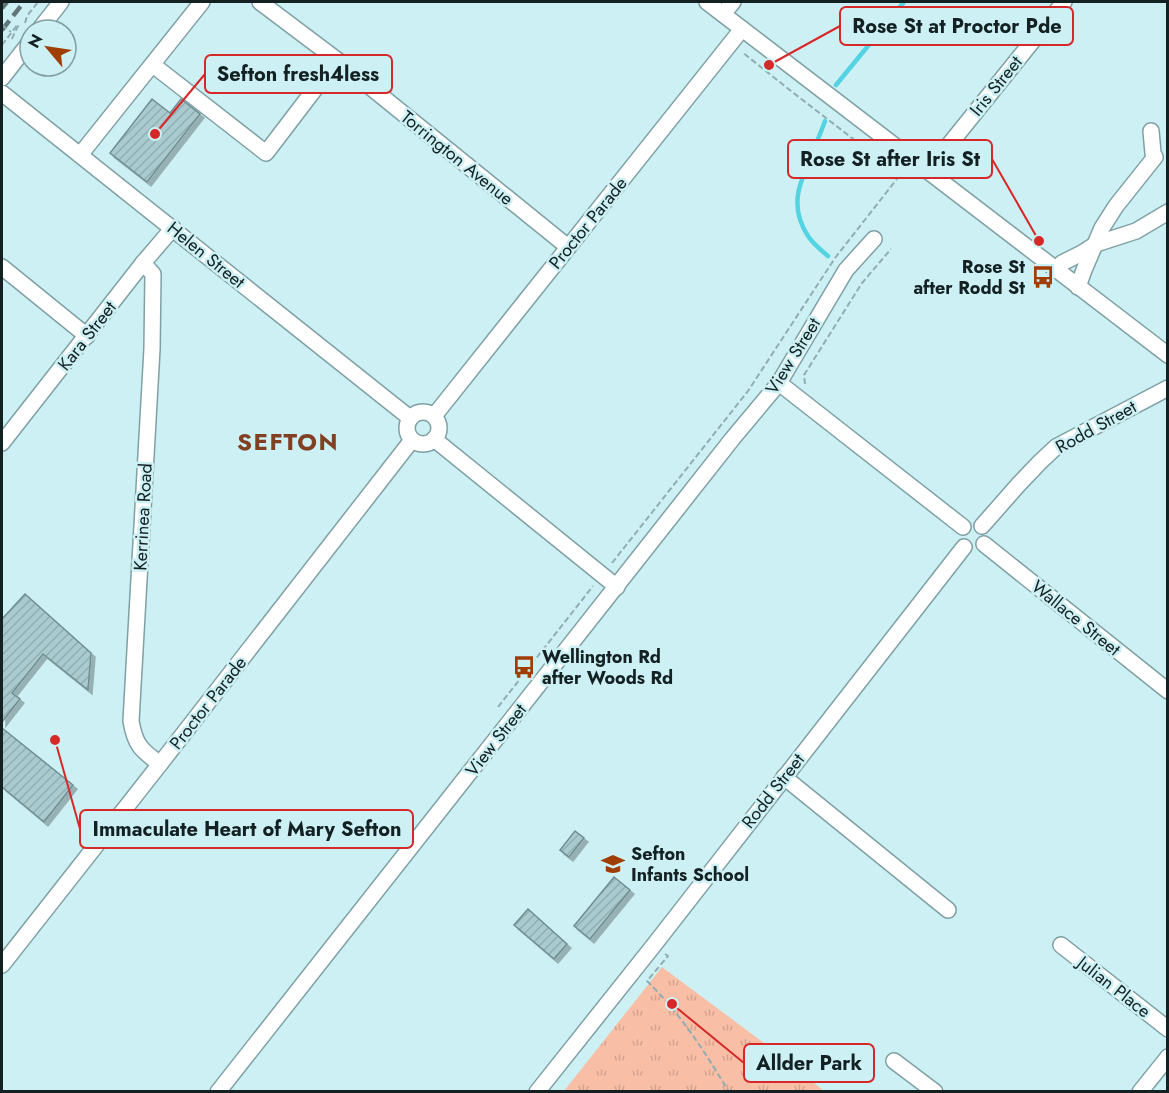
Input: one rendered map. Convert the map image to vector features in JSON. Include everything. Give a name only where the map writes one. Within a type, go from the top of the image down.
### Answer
[{"type":"street","points":[[43,18],[61,2]]},
{"type":"street","points":[[80,155],[202,2]]},
{"type":"street","name":"Torrington Avenue","points":[[260,2],[336,60],[568,247]]},
{"type":"street","points":[[707,2],[1167,355]]},
{"type":"street","points":[[723,14],[733,2]]},
{"type":"street","name":"Iris Street","points":[[928,171],[1065,2]]},
{"type":"street","name":"Proctor Parade","points":[[434,416],[742,29]]},
{"type":"street","points":[[2,78],[18,49]]},
{"type":"street","points":[[153,65],[266,153],[336,60]]},
{"type":"street","name":"Helen Street","points":[[2,93],[410,418]]},
{"type":"street","points":[[1078,287],[1102,228],[1116,206],[1161,161],[1153,153],[1151,130]]},
{"type":"street","points":[[1055,270],[1062,263],[1096,244],[1136,231],[1167,212]]},
{"type":"street","name":"Kara Street","points":[[2,444],[173,228]]},
{"type":"street","name":"View Street","points":[[218,1092],[779,383],[846,270],[874,239]]},
{"type":"street","name":"Kerrinea Road","points":[[143,263],[153,273],[153,297],[131,721],[134,737],[144,752],[160,764]]},
{"type":"street","points":[[2,267],[87,336]]},
{"type":"street","points":[[779,383],[963,527]]},
{"type":"street","name":"Rodd Street","points":[[982,526],[1056,447],[1167,388]]},
{"type":"street","points":[[425,411],[434,416],[439,427],[434,439],[421,444],[412,440],[407,431],[410,418],[425,411]]},
{"type":"street","points":[[434,439],[617,587]]},
{"type":"street","name":"Proctor Parade","points":[[2,965],[412,440]]},
{"type":"street","points":[[973,522],[982,526],[987,537],[980,549],[970,550],[960,542],[959,537],[963,527],[973,522]]},
{"type":"street","name":"Wallace Street","points":[[984,544],[1167,691]]},
{"type":"street","name":"Rodd Street","points":[[537,1092],[964,547]]},
{"type":"street","points":[[784,777],[948,910]]},
{"type":"street","name":"Julian Place","points":[[1061,945],[1167,1029]]},
{"type":"street","points":[[1140,1092],[1167,1057]]},
{"type":"street","points":[[894,1061],[935,1092]]},
{"type":"path","points":[[28,18],[38,2]]},
{"type":"path","points":[[2,45],[19,24],[13,34],[13,39],[7,46]]},
{"type":"path","points":[[2,25],[11,33]]},
{"type":"path","points":[[13,39],[18,39]]},
{"type":"path","points":[[498,707],[748,391],[835,258],[900,175],[740,50]]},
{"type":"path","points":[[805,386],[804,375],[862,283],[891,249]]},
{"type":"path","points":[[654,945],[668,956],[647,981],[662,996],[704,1049],[729,1092]]},
{"type":"green space","points":[[662,967],[760,1040],[824,1091],[564,1091]]},
{"type":"building","points":[[152,99],[170,113],[181,99],[200,114],[147,182],[110,153]]},
{"type":"building","points":[[25,594],[91,653],[88,690],[43,654],[12,693],[20,699],[2,722],[2,619]]},
{"type":"building","points":[[2,728],[73,785],[44,822],[2,787]]},
{"type":"building","points":[[575,831],[584,838],[569,857],[560,850]]},
{"type":"building","points":[[614,877],[630,890],[590,939],[574,926]]},
{"type":"building","points":[[528,909],[567,944],[554,959],[514,925]]},
{"type":"waterway","points":[[836,85],[904,2]]},
{"type":"waterway","points":[[825,121],[803,176],[797,205],[802,225],[808,236],[828,256]]},
{"type":"railway","points":[[2,8],[7,2]]},
{"type":"railway","points":[[2,30],[24,2]]},
{"type":"place","name":"Rose St at Proctor Pde","points":[[769,65]]},
{"type":"place","name":"Sefton fresh4less","points":[[155,134]]},
{"type":"place","name":"Rose St after Iris St","points":[[1039,241]]},
{"type":"place","name":"Rose St after Rodd St","points":[[1043,277]]},
{"type":"place","name":"Wellington Rd after Woods Rd","points":[[524,667]]},
{"type":"place","name":"Immaculate Heart of Mary Sefton","points":[[55,740]]},
{"type":"place","name":"Sefton Infants School","points":[[613,864]]},
{"type":"place","name":"Allder Park","points":[[672,1004]]},
{"type":"district","name":"SEFTON","points":[[288,441]]}]
